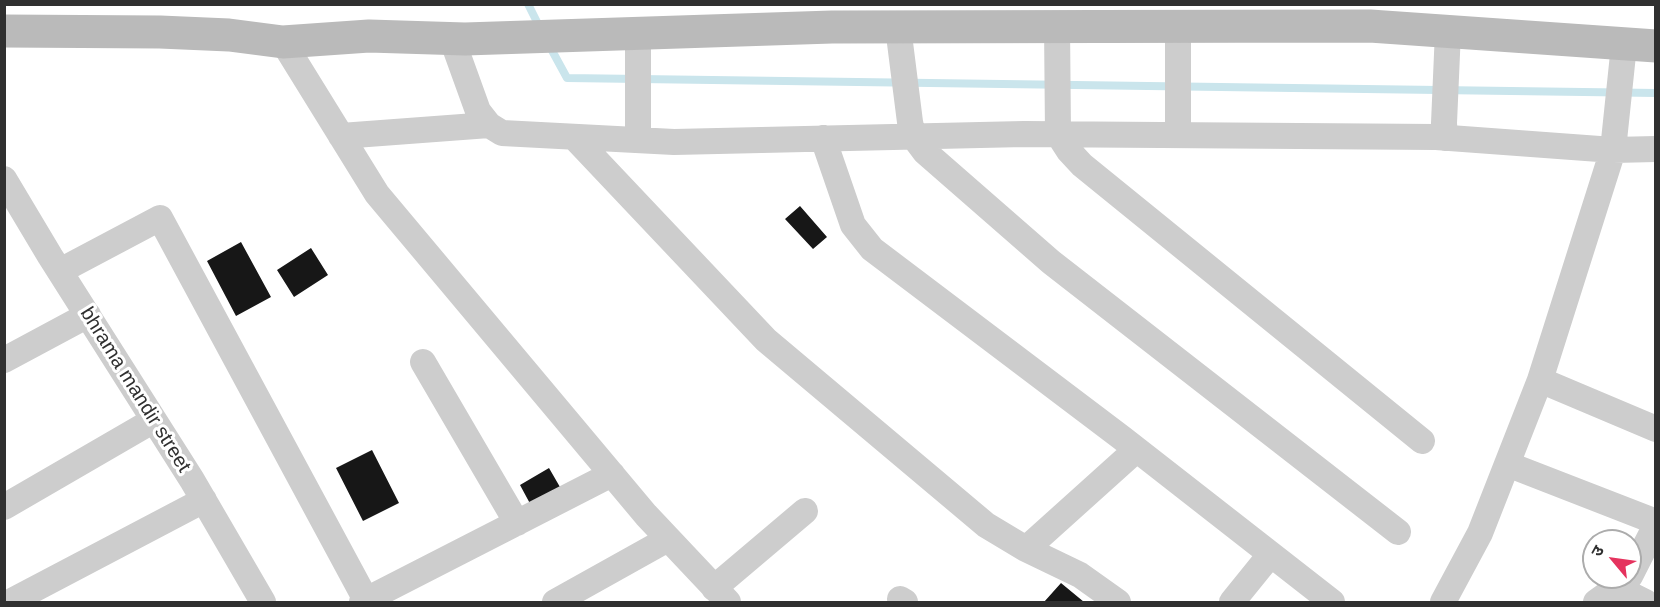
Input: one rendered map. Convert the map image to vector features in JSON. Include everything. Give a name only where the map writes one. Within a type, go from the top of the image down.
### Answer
[{"type":"street","points":[[1178,25],[1178,128]]},
{"type":"street","points":[[1057,26],[1057,126],[1082,165],[1422,441]]},
{"type":"street","points":[[4,31],[160,32],[230,35],[283,42],[369,36],[458,39],[820,27],[1370,26],[1656,46]]},
{"type":"street","points":[[897,27],[911,129],[925,152],[1051,262],[1398,532]]},
{"type":"street","points":[[1444,131],[1448,31]]},
{"type":"street","points":[[638,33],[638,132]]},
{"type":"street","points":[[458,39],[468,85],[484,118],[502,133],[574,137],[638,132],[674,142],[823,138],[911,129],[1057,126],[1444,131],[1613,150],[1656,149]]},
{"type":"street","points":[[283,42],[377,194],[612,474],[668,539],[721,595],[806,511]]},
{"type":"street","points":[[1443,603],[1480,532],[1540,380],[1613,150],[1624,45]]},
{"type":"street","points":[[341,136],[484,118]]},
{"type":"street","points":[[574,137],[765,340],[986,525],[1026,549],[1080,575],[1118,603]]},
{"type":"street","points":[[823,138],[853,225],[872,249],[1332,603]]},
{"type":"street","name":"bhrama mandir street","points":[[4,179],[204,500],[263,603]]},
{"type":"street","points":[[60,272],[160,218],[364,601],[612,474]]},
{"type":"street","points":[[4,360],[88,315]]},
{"type":"street","points":[[423,362],[517,523]]},
{"type":"street","points":[[1540,380],[1656,429]]},
{"type":"street","points":[[4,507],[154,420]]},
{"type":"street","points":[[1026,549],[1136,450]]},
{"type":"street","points":[[1507,464],[1656,524],[1642,552]]},
{"type":"street","points":[[10,603],[204,500]]},
{"type":"street","points":[[555,603],[668,539]]},
{"type":"street","points":[[1232,603],[1270,555]]},
{"type":"street","points":[[1596,603],[1615,589]]},
{"type":"street","points":[[1634,589],[1645,603]]},
{"type":"building","points":[[800,206],[827,237],[813,249],[785,219]]},
{"type":"building","points":[[241,242],[271,297],[236,316],[207,261]]},
{"type":"building","points":[[311,248],[328,275],[294,297],[277,270]]},
{"type":"building","points":[[372,450],[399,503],[363,521],[336,468]]},
{"type":"building","points":[[549,468],[564,494],[534,511],[520,485]]},
{"type":"building","points":[[1061,583],[1084,602],[1044,602]]},
{"type":"waterway","points":[[528,4],[540,28]]},
{"type":"waterway","points":[[549,45],[567,78],[1656,93]]}]
